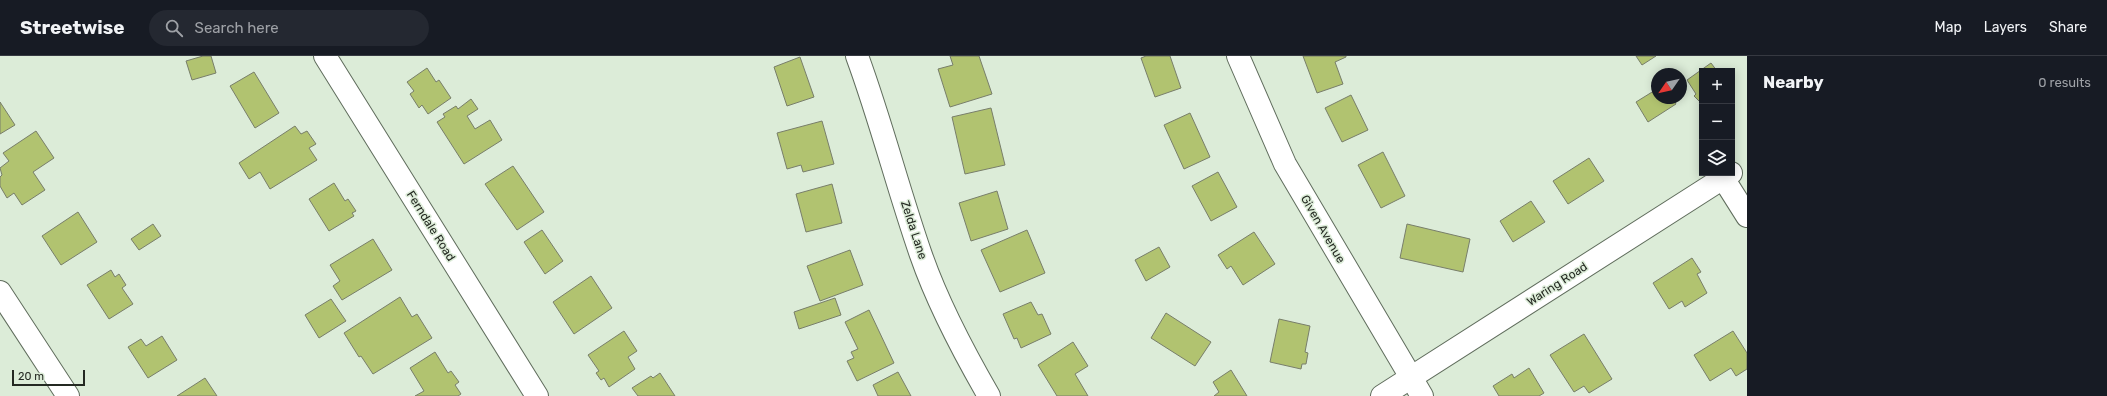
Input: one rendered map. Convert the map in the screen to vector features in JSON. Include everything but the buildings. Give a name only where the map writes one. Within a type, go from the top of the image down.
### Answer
[{"type":"street","name":"Ferndale Road","points":[[325,56],[537,396]]},
{"type":"street","name":"Zelda Lane","points":[[857,56],[921,256],[959,344],[990,396]]},
{"type":"street","name":"Given Avenue","points":[[1238,56],[1285,164],[1422,396]]},
{"type":"street","name":"Waring Road","points":[[1735,170],[1747,163]]},
{"type":"street","name":"Waring Road","points":[[1382,396],[1726,176]]},
{"type":"street","points":[[1730,176],[1747,216]]},
{"type":"street","points":[[0,292],[68,396]]}]
